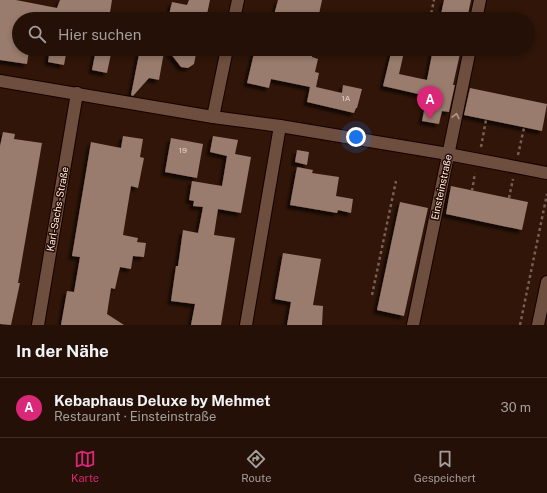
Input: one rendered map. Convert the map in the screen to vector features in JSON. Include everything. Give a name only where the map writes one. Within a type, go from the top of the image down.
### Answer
[{"type":"street","points":[[235,12],[238,0]]},
{"type":"street","points":[[477,12],[480,0]]},
{"type":"street","points":[[213,117],[226,56]]},
{"type":"street","name":"Einsteinstraße","points":[[413,325],[469,56]]},
{"type":"street","points":[[0,81],[213,117],[280,126],[448,154],[547,173]]},
{"type":"street","name":"Karl-Sachs-Straße","points":[[38,325],[77,93]]},
{"type":"street","points":[[246,325],[280,126]]},
{"type":"street","points":[[538,325],[547,282]]},
{"type":"path","points":[[431,12],[434,0]]},
{"type":"path","points":[[478,160],[486,120]]},
{"type":"path","points":[[509,198],[524,128]]},
{"type":"path","points":[[372,295],[396,181]]},
{"type":"path","points":[[520,325],[547,194]]},
{"type":"building","points":[[0,0],[16,0],[57,8],[60,0],[112,0],[110,12],[12,12],[12,56],[28,56],[27,64],[0,60]]},
{"type":"building","points":[[189,0],[210,0],[207,12],[170,12],[172,2],[187,5]]},
{"type":"building","points":[[278,0],[322,0],[319,12],[275,12]]},
{"type":"building","points":[[444,0],[471,0],[468,12],[441,12]]},
{"type":"building","points":[[49,56],[66,56],[64,65],[48,62]]},
{"type":"building","points":[[95,56],[111,56],[107,73],[92,70]]},
{"type":"building","points":[[139,56],[163,56],[159,80],[149,78],[133,96],[131,95]]},
{"type":"building","points":[[172,56],[196,56],[194,64],[188,68],[181,67]]},
{"type":"building","points":[[253,56],[312,56],[318,59],[315,72],[319,73],[316,87],[342,93],[343,85],[362,89],[357,108],[354,113],[307,102],[310,87],[271,79],[269,88],[247,83]]},
{"type":"building","points":[[390,56],[403,56],[399,74],[427,80],[432,56],[459,56],[449,112],[442,111],[439,124],[422,121],[427,96],[383,86]]},
{"type":"building","points":[[470,88],[547,104],[542,131],[464,115]]},
{"type":"building","points":[[3,132],[15,134],[14,139],[42,143],[18,283],[20,283],[11,325],[0,324],[0,146]]},
{"type":"building","points":[[123,136],[143,139],[140,157],[144,158],[138,188],[131,186],[123,235],[138,238],[137,242],[146,243],[144,257],[133,256],[131,269],[120,267],[115,289],[111,288],[107,314],[124,325],[61,325],[67,291],[74,292],[80,257],[72,256],[91,142],[121,148]]},
{"type":"building","points":[[213,136],[238,140],[235,154],[251,157],[241,213],[218,209],[214,235],[235,238],[221,325],[191,325],[195,304],[171,301],[183,230],[198,233],[203,207],[193,206],[194,201],[189,200],[192,181],[222,186],[227,156],[210,152]]},
{"type":"building","points":[[171,138],[203,144],[197,178],[165,172]]},
{"type":"building","points":[[297,150],[309,152],[307,165],[295,162]]},
{"type":"building","points":[[297,167],[313,170],[312,173],[339,177],[336,196],[353,199],[351,213],[338,210],[337,213],[290,205]]},
{"type":"building","points":[[451,186],[528,202],[522,230],[446,214]]},
{"type":"building","points":[[400,202],[428,208],[404,316],[377,310]]},
{"type":"building","points":[[283,253],[321,259],[313,305],[323,306],[322,325],[287,325],[291,302],[275,299]]},
{"type":"place","name":"Kebaphaus Deluxe by Mehmet","points":[[430,119]]}]
